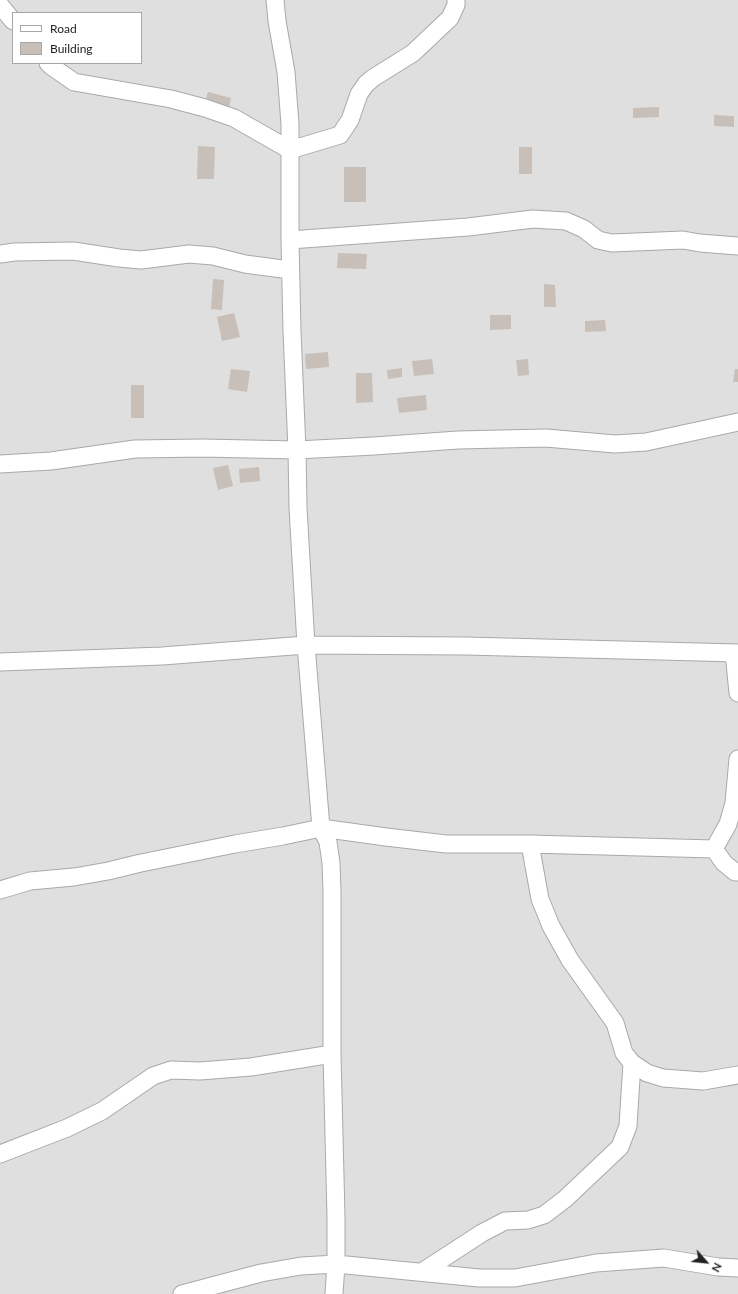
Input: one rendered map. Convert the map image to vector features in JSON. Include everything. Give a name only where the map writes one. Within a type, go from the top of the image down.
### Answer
[{"type":"street","points":[[275,0],[276,21],[286,72],[290,124],[290,270],[298,508],[306,645],[321,828],[328,842],[331,863],[332,1054],[336,1217],[336,1264],[334,1294]]},
{"type":"street","points":[[49,64],[74,82],[171,99],[205,108],[234,118],[290,150],[340,135],[350,120],[359,94],[366,84],[413,53],[450,18],[456,5],[456,0]]},
{"type":"street","points":[[0,5],[12,20]]},
{"type":"street","points":[[290,240],[468,227],[533,219],[566,221],[584,229],[598,240],[612,243],[683,240],[738,246]]},
{"type":"street","points":[[0,254],[14,252],[73,251],[141,260],[189,254],[213,256],[245,264],[290,270]]},
{"type":"street","points":[[0,464],[51,461],[135,449],[202,448],[297,450],[466,439],[546,438],[616,444],[646,442],[738,422]]},
{"type":"street","points":[[0,662],[162,656],[306,645],[466,646],[736,653],[738,693]]},
{"type":"street","points":[[714,849],[728,824],[734,803],[738,759]]},
{"type":"street","points":[[0,890],[30,881],[74,877],[108,871],[235,844],[321,828],[446,844],[530,844],[714,849]]},
{"type":"street","points":[[530,844],[540,900],[551,926],[570,960],[615,1023],[624,1052],[632,1063],[647,1074],[663,1078],[703,1081],[738,1075]]},
{"type":"street","points":[[714,849],[724,863],[735,872],[738,872]]},
{"type":"street","points":[[0,1154],[67,1128],[102,1111],[153,1076],[171,1070],[200,1071],[251,1067],[332,1054]]},
{"type":"street","points":[[422,1272],[482,1233],[505,1221],[528,1220],[544,1215],[565,1199],[620,1147],[628,1126],[632,1063]]},
{"type":"street","points":[[182,1294],[261,1273],[301,1266],[336,1264],[479,1278],[516,1278],[596,1263],[664,1258],[718,1267],[738,1268]]},
{"type":"shaded area","points":[[0,0],[738,0],[738,1294],[0,1294]]},
{"type":"building","points":[[208,92],[231,98],[229,107],[205,102]]},
{"type":"building","points":[[659,107],[659,117],[633,118],[633,108]]},
{"type":"building","points":[[714,115],[734,116],[734,127],[714,126]]},
{"type":"building","points":[[198,146],[215,147],[214,179],[197,179]]},
{"type":"building","points":[[519,147],[532,147],[532,174],[519,174]]},
{"type":"building","points":[[344,167],[366,167],[366,202],[344,202]]},
{"type":"building","points":[[338,253],[367,254],[366,269],[337,268]]},
{"type":"building","points":[[213,279],[224,280],[222,310],[211,309]]},
{"type":"building","points":[[544,284],[555,285],[556,307],[544,307]]},
{"type":"building","points":[[234,313],[240,337],[222,341],[217,317]]},
{"type":"building","points":[[490,315],[511,315],[511,329],[490,330]]},
{"type":"building","points":[[605,320],[606,331],[585,332],[585,321]]},
{"type":"building","points":[[328,352],[329,367],[306,369],[305,354]]},
{"type":"building","points":[[432,359],[434,374],[414,376],[412,361]]},
{"type":"building","points":[[528,359],[529,375],[518,376],[516,360]]},
{"type":"building","points":[[402,368],[402,377],[388,379],[387,370]]},
{"type":"building","points":[[231,369],[250,371],[247,392],[228,389]]},
{"type":"building","points":[[735,369],[738,369],[738,382],[733,382]]},
{"type":"building","points":[[356,373],[372,373],[373,402],[356,403]]},
{"type":"building","points":[[131,385],[144,385],[144,418],[131,418]]},
{"type":"building","points":[[426,395],[427,410],[399,413],[397,398]]},
{"type":"building","points":[[228,465],[233,486],[218,490],[213,468]]},
{"type":"building","points":[[259,467],[260,481],[240,483],[239,469]]}]
